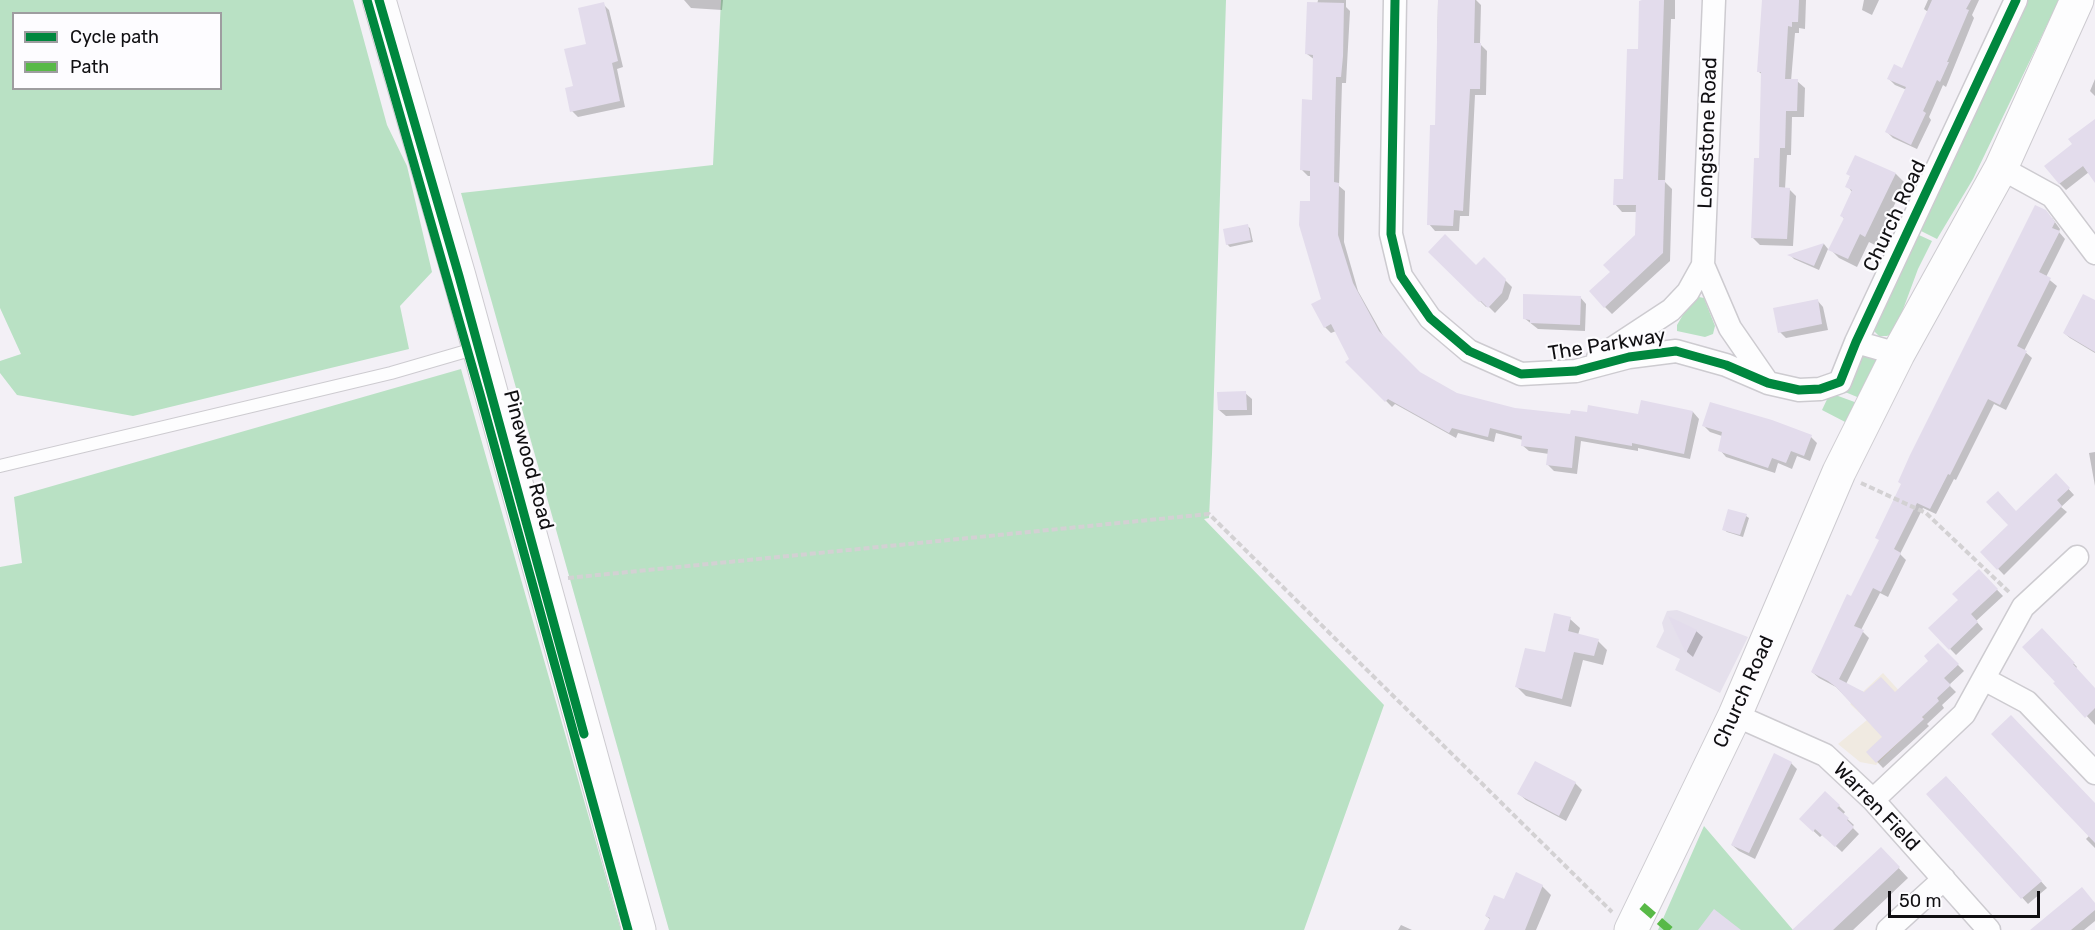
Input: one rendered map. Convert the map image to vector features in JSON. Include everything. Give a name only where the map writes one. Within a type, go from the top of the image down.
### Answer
[{"type":"main road","name":"Pinewood Road","points":[[379,0],[478,347],[639,930]]},
{"type":"main road","name":"Church Road","points":[[1620,925],[1736,715],[1839,472],[1898,354],[2001,168],[2077,0]]},
{"type":"street","name":"The Parkway","points":[[1395,0],[1391,234],[1401,276],[1430,318],[1469,351],[1521,374],[1576,371],[1629,357],[1676,351],[1726,365],[1768,383]]},
{"type":"street","name":"Longstone Road","points":[[1703,265],[1714,0]]},
{"type":"street","name":"Church Road","points":[[1768,383],[1799,390],[1820,389],[1840,382],[1856,342],[2016,0]]},
{"type":"street","points":[[2001,168],[2052,196],[2095,253]]},
{"type":"street","points":[[1576,371],[1671,310],[1688,292],[1703,265]]},
{"type":"street","points":[[1703,265],[1730,328],[1768,383]]},
{"type":"street","points":[[1856,342],[1898,354]]},
{"type":"street","points":[[1873,800],[1964,714],[2023,606],[2077,557]]},
{"type":"street","points":[[1984,679],[2027,702],[2095,773]]},
{"type":"street","name":"Warren Field","points":[[1736,715],[1825,754],[1873,800],[1989,930]]},
{"type":"street","points":[[1887,930],[1944,879]]},
{"type":"lane","points":[[0,466],[391,373],[478,347]]},
{"type":"path","points":[[1839,472],[1926,513],[2023,606]]},
{"type":"path","points":[[542,580],[1209,514],[1612,912],[1620,925]]},
{"type":"shaded area","points":[[1677,610],[1748,637],[1720,693],[1675,670],[1680,659],[1656,647],[1664,631],[1662,623],[1667,611]]},
{"type":"shaded area","points":[[1883,673],[1924,718],[1876,765],[1860,762],[1838,744],[1867,720],[1850,704]]},
{"type":"green space","points":[[0,0],[353,0],[387,125],[407,166],[432,272],[400,306],[409,349],[133,416],[17,395],[0,373],[0,361],[21,354],[0,308]]},
{"type":"green space","points":[[721,0],[1226,0],[1212,454],[1209,518],[1204,519],[1384,705],[1304,930],[669,930],[461,193],[713,165]]},
{"type":"green space","points":[[2021,0],[2059,0],[1973,179],[1937,239],[1911,226]]},
{"type":"green space","points":[[1908,230],[1932,241],[1918,269],[1895,331],[1887,336],[1879,336],[1869,326]]},
{"type":"green space","points":[[1694,296],[1704,298],[1715,326],[1713,334],[1705,337],[1677,331],[1677,325]]},
{"type":"green space","points":[[1850,352],[1880,357],[1862,399],[1833,387]]},
{"type":"green space","points":[[461,369],[621,930],[0,930],[0,567],[22,563],[14,497]]},
{"type":"green space","points":[[1830,393],[1860,404],[1849,424],[1822,410]]},
{"type":"green space","points":[[1704,826],[1793,930],[1658,930]]},
{"type":"building","points":[[1438,0],[1475,0],[1474,43],[1481,43],[1480,89],[1470,89],[1463,211],[1454,210],[1453,226],[1427,225],[1430,125],[1435,125]]},
{"type":"building","points":[[1664,0],[1658,180],[1665,180],[1663,253],[1604,308],[1589,291],[1610,272],[1603,265],[1635,235],[1636,205],[1613,205],[1614,179],[1623,179],[1627,49],[1638,49],[1639,1]]},
{"type":"building","points":[[1762,0],[1799,0],[1798,22],[1792,22],[1792,27],[1788,26],[1785,79],[1798,79],[1797,111],[1786,111],[1785,148],[1780,148],[1779,187],[1790,188],[1787,239],[1751,238],[1754,158],[1759,158],[1761,72],[1757,72]]},
{"type":"building","points":[[1932,0],[1971,0],[1947,62],[1949,62],[1940,82],[1937,80],[1923,111],[1926,113],[1911,145],[1885,132],[1906,87],[1887,79],[1894,64],[1902,68]]},
{"type":"building","points":[[604,2],[618,61],[612,63],[620,101],[570,112],[565,88],[573,86],[564,49],[586,44],[578,8]]},
{"type":"building","points":[[1307,2],[1344,3],[1343,56],[1341,77],[1336,77],[1335,115],[1334,182],[1339,183],[1338,235],[1353,283],[1379,331],[1420,372],[1457,393],[1515,408],[1570,414],[1571,410],[1587,412],[1588,405],[1638,414],[1641,400],[1693,411],[1684,454],[1632,443],[1632,446],[1575,436],[1572,468],[1546,465],[1548,449],[1521,446],[1522,436],[1490,428],[1488,437],[1452,428],[1449,433],[1388,399],[1385,402],[1345,362],[1349,359],[1331,324],[1324,328],[1311,304],[1321,299],[1299,225],[1300,201],[1310,201],[1310,171],[1300,170],[1302,99],[1312,100],[1313,55],[1305,54]]},
{"type":"building","points":[[2095,119],[2095,183],[2083,166],[2059,184],[2044,166],[2072,144],[2068,139]]},
{"type":"building","points":[[1855,155],[1896,173],[1865,237],[1860,234],[1848,259],[1828,250],[1844,218],[1840,216],[1852,190],[1845,187],[1850,176],[1846,174]]},
{"type":"building","points":[[2035,205],[2046,210],[2055,222],[2052,228],[2060,231],[2039,272],[2051,278],[2017,346],[2027,351],[2000,405],[1988,399],[1950,475],[1948,474],[1930,509],[1917,503],[1894,549],[1901,553],[1881,592],[1873,588],[1854,626],[1864,630],[1839,679],[1864,692],[1881,677],[1895,692],[1928,661],[1924,656],[1938,643],[1959,664],[1944,678],[1951,685],[1937,698],[1939,701],[1922,717],[1924,719],[1876,763],[1866,752],[1882,737],[1836,687],[1811,672],[1847,594],[1851,596],[1879,540],[1875,538],[1901,484],[1898,482],[1910,455]]},
{"type":"building","points":[[1248,224],[1251,240],[1226,245],[1223,229]]},
{"type":"building","points":[[1445,234],[1476,265],[1484,257],[1506,279],[1502,293],[1488,308],[1428,252]]},
{"type":"building","points":[[1824,243],[1814,266],[1787,255]]},
{"type":"building","points":[[1523,294],[1581,296],[1580,325],[1530,323],[1530,320],[1523,319]]},
{"type":"building","points":[[2083,294],[2095,300],[2095,352],[2063,333]]},
{"type":"building","points":[[1818,299],[1822,324],[1778,333],[1773,308]]},
{"type":"building","points":[[1246,391],[1247,410],[1218,410],[1217,392]]},
{"type":"building","points":[[1710,402],[1772,420],[1812,435],[1804,456],[1791,451],[1786,463],[1772,458],[1768,468],[1718,451],[1722,432],[1702,426]]},
{"type":"building","points":[[2056,473],[2070,488],[2057,500],[2062,506],[1997,570],[1980,552],[2008,525],[1986,502],[1998,491],[2016,511]]},
{"type":"building","points":[[1728,509],[1747,514],[1740,535],[1722,530]]},
{"type":"building","points":[[1979,569],[1998,589],[1971,614],[1978,622],[1949,650],[1928,628],[1958,600],[1952,594]]},
{"type":"building","points":[[1554,613],[1571,617],[1568,631],[1599,639],[1594,656],[1574,652],[1562,699],[1515,687],[1525,648],[1545,652]]},
{"type":"building","points":[[1668,616],[1697,630],[1686,653]]},
{"type":"building","points":[[2042,628],[2095,688],[2095,708],[2085,718],[2022,647]]},
{"type":"building","points":[[2011,715],[2095,803],[2095,843],[1991,734]]},
{"type":"building","points":[[1774,753],[1792,762],[1749,853],[1731,845]]},
{"type":"building","points":[[1535,761],[1576,782],[1559,816],[1517,794]]},
{"type":"building","points":[[1946,776],[2042,881],[2021,899],[1926,794]]},
{"type":"building","points":[[1825,791],[1840,805],[1837,808],[1849,818],[1847,820],[1854,827],[1835,847],[1815,829],[1813,832],[1799,819]]},
{"type":"building","points":[[1881,847],[1900,867],[1833,930],[1792,930]]},
{"type":"building","points":[[1516,872],[1543,885],[1525,930],[1484,930],[1490,918],[1485,916],[1494,895],[1504,899]]},
{"type":"building","points":[[2082,887],[2095,903],[2095,910],[2071,930],[2030,930]]},
{"type":"building","points":[[1714,909],[1741,930],[1698,930]]},
{"type":"marked path","points":[[1642,906],[1670,930]]},
{"type":"cycle path","points":[[367,0],[480,394],[628,930]]},
{"type":"cycle path","points":[[379,0],[459,276],[584,734]]},
{"type":"cycle path","points":[[1395,0],[1391,234],[1401,276],[1430,318],[1469,351],[1521,374],[1576,371],[1629,357],[1676,351],[1726,365],[1768,383],[1799,390],[1820,389],[1840,382],[1856,342],[2016,0]]}]
